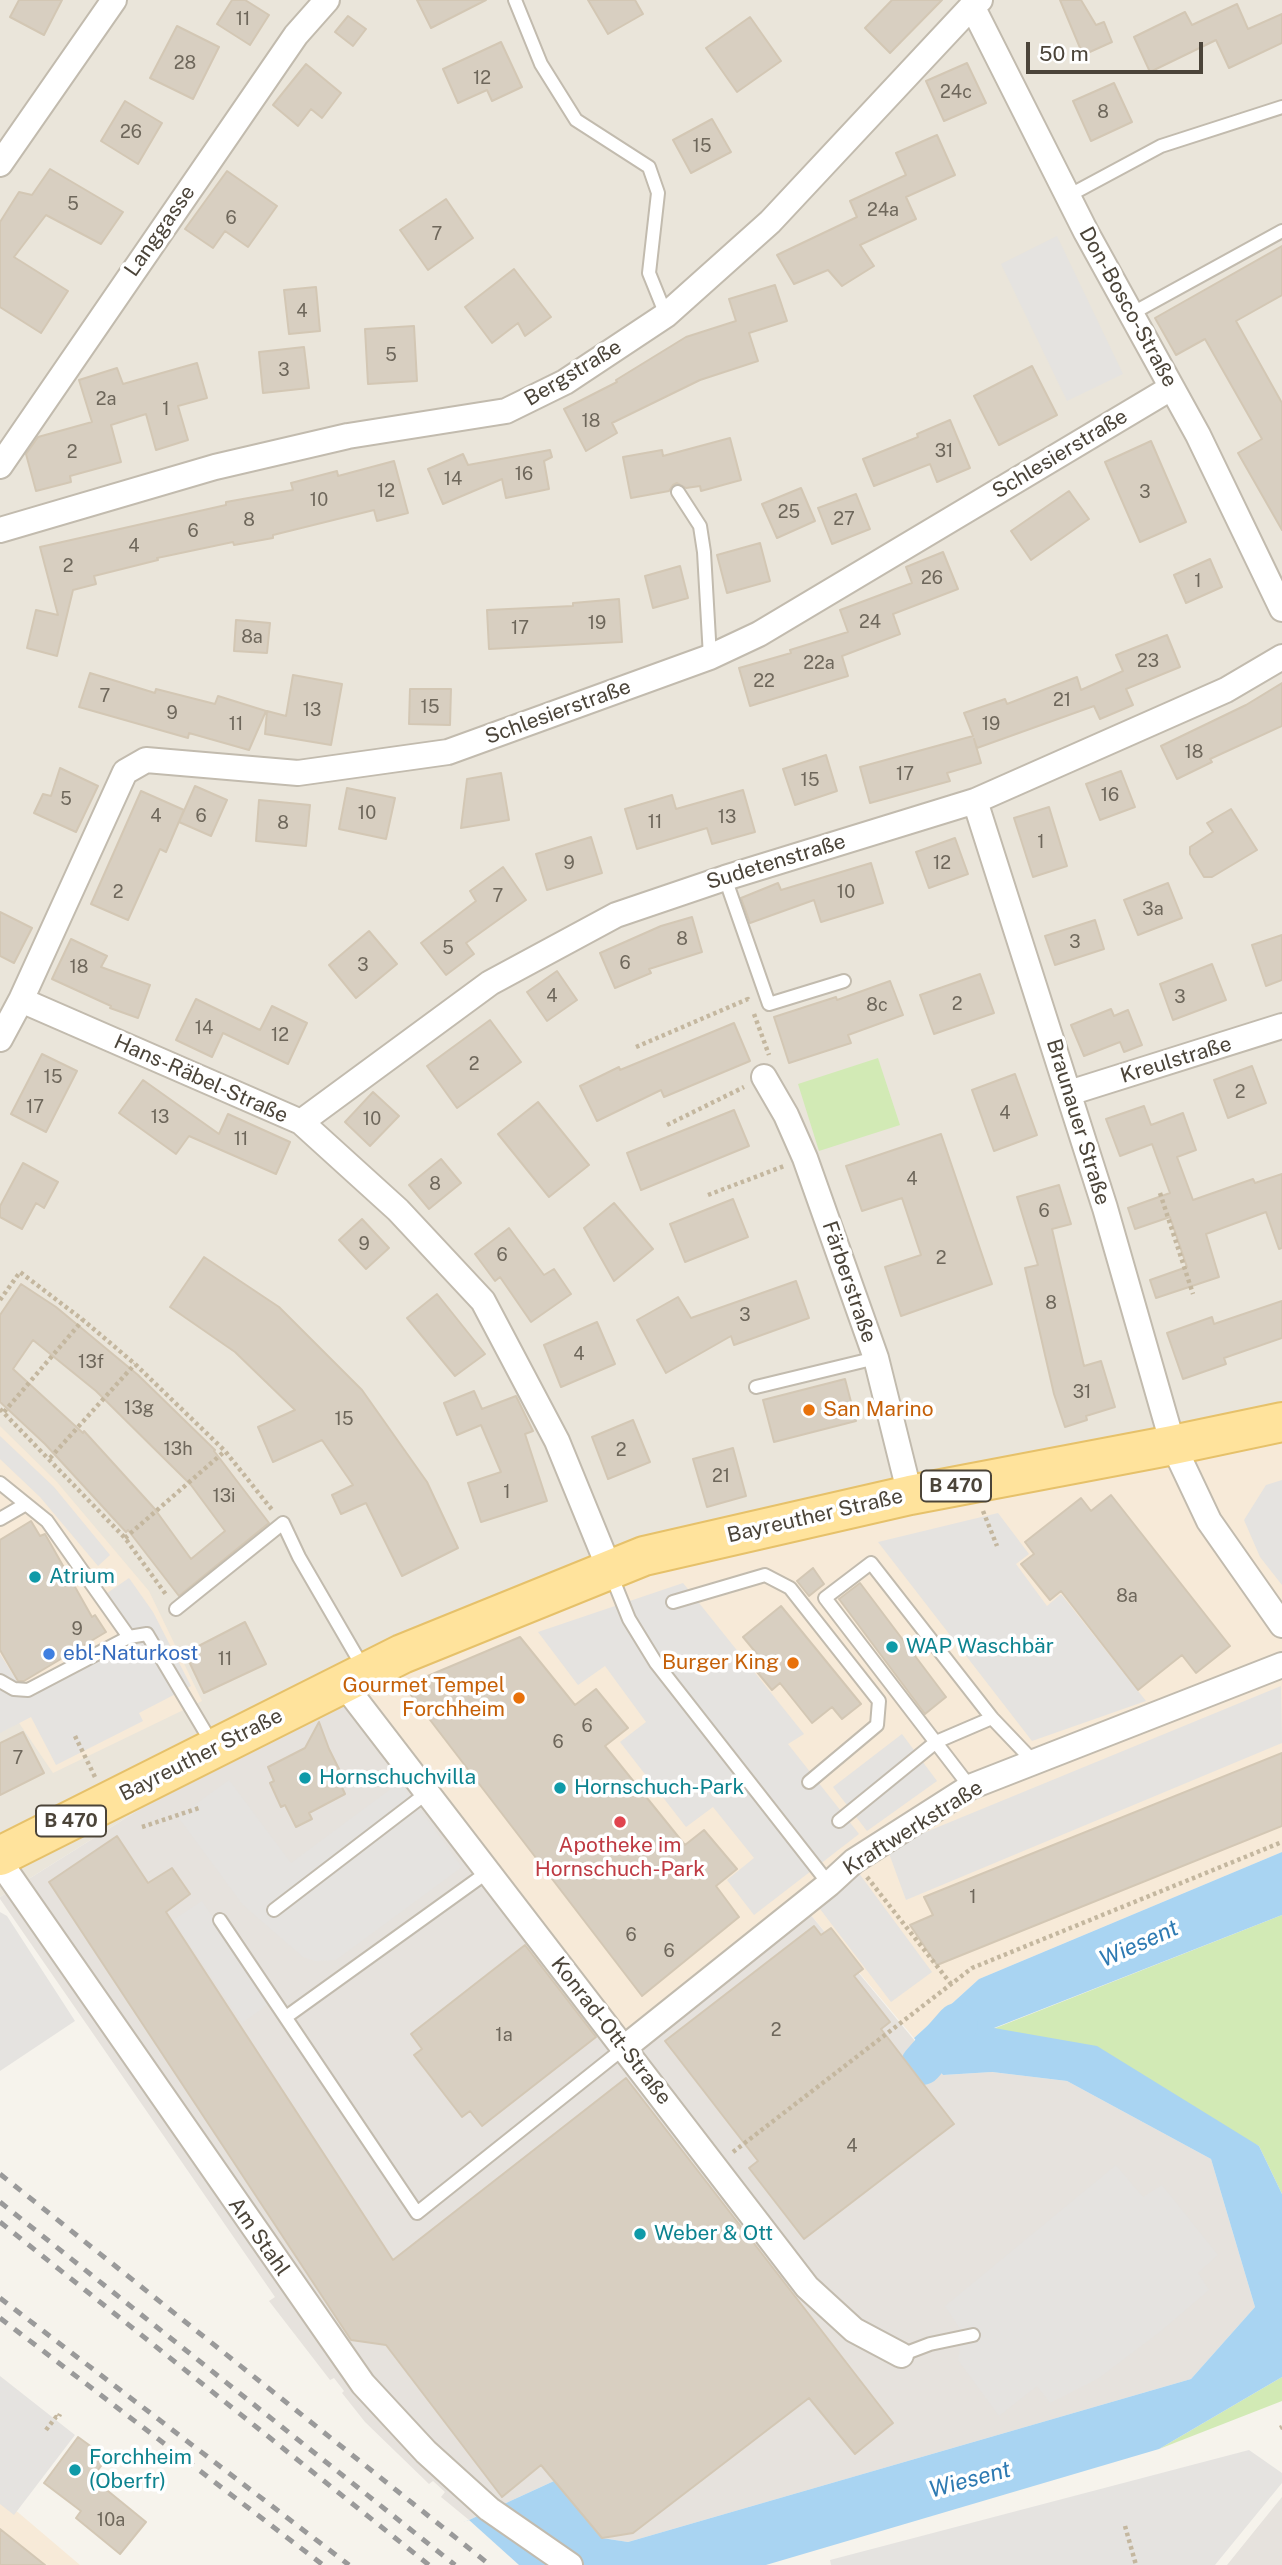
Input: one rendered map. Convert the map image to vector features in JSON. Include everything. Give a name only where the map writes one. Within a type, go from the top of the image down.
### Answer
[{"type":"main road","name":"Bayreuther Straße","points":[[0,1856],[402,1654],[644,1556],[910,1495],[1282,1422]]},
{"type":"street","points":[[0,164],[114,0]]},
{"type":"street","name":"Langgasse","points":[[0,466],[288,47],[327,0]]},
{"type":"street","name":"Bergstraße","points":[[0,530],[242,460],[348,436],[506,411],[565,382],[666,315],[770,222],[975,2]]},
{"type":"street","name":"Don-Bosco-Straße","points":[[975,2],[1068,196],[1198,435],[1282,610]]},
{"type":"street","name":"Schlesierstraße","points":[[21,1000],[125,772],[146,760],[299,773],[448,752],[710,657],[759,634],[1171,388]]},
{"type":"street","name":"Sudetenstraße","points":[[301,1122],[490,983],[616,915],[725,878],[975,801],[1226,690],[1282,657]]},
{"type":"street","name":"Braunauer Straße","points":[[975,801],[1105,1208],[1173,1445],[1209,1521],[1282,1625]]},
{"type":"street","points":[[0,1039],[21,1000]]},
{"type":"street","name":"Hans-Räbel-Straße","points":[[21,1000],[301,1122],[398,1210],[483,1301],[557,1441],[609,1568]]},
{"type":"street","name":"Kreulstraße","points":[[1069,1093],[1282,1027]]},
{"type":"street","name":"Färberstraße","points":[[766,1081],[786,1115],[805,1158],[876,1358],[910,1495]]},
{"type":"street","name":"Kraftwerkstraße","points":[[624,2048],[854,1861],[970,1787],[1282,1665]]},
{"type":"street","name":"Konrad-Ott-Straße","points":[[354,1677],[428,1792],[807,2287],[853,2330],[901,2356]]},
{"type":"street","name":"Am Stahl","points":[[0,1862],[363,2384],[426,2452],[489,2509],[570,2565]]},
{"type":"lane","points":[[515,0],[541,64],[576,120],[649,167],[658,193],[649,273],[666,315]]},
{"type":"lane","points":[[1068,196],[1161,146],[1282,107]]},
{"type":"lane","points":[[1131,314],[1282,231]]},
{"type":"lane","points":[[678,492],[701,526],[710,657]]},
{"type":"lane","points":[[725,878],[769,1004],[844,981]]},
{"type":"lane","points":[[756,1387],[876,1358]]},
{"type":"lane","points":[[0,1483],[47,1521],[128,1637]]},
{"type":"lane","points":[[0,1519],[26,1504]]},
{"type":"lane","points":[[176,1609],[283,1523],[354,1677]]},
{"type":"lane","points":[[970,1787],[825,1598],[870,1563],[992,1718],[1035,1763]]},
{"type":"lane","points":[[609,1568],[629,1619],[656,1663],[829,1884]]},
{"type":"lane","points":[[673,1602],[765,1575],[790,1588],[879,1700],[877,1725],[809,1782]]},
{"type":"lane","points":[[0,1681],[14,1689],[28,1690],[128,1637],[147,1634],[215,1748]]},
{"type":"lane","points":[[839,1821],[936,1742],[992,1718]]},
{"type":"lane","points":[[274,1910],[428,1792]]},
{"type":"lane","points":[[286,2017],[489,1871]]},
{"type":"lane","points":[[220,1920],[417,2213],[624,2048]]},
{"type":"lane","points":[[901,2356],[930,2344],[973,2335]]},
{"type":"path","points":[[636,1047],[748,999],[778,1077],[667,1125]]},
{"type":"path","points":[[752,1010],[769,1004]]},
{"type":"path","points":[[708,1195],[805,1158]]},
{"type":"path","points":[[1160,1193],[1193,1294]]},
{"type":"path","points":[[0,1300],[20,1272],[83,1320],[135,1364],[225,1451],[283,1523]]},
{"type":"path","points":[[83,1320],[2,1411],[125,1538],[176,1609]]},
{"type":"path","points":[[50,1458],[135,1364]]},
{"type":"path","points":[[125,1538],[225,1451]]},
{"type":"path","points":[[75,1736],[108,1803]]},
{"type":"path","points":[[142,1827],[199,1808]]},
{"type":"path","points":[[716,2166],[972,1968],[1282,1842]]},
{"type":"path","points":[[854,1861],[951,1983]]},
{"type":"path","points":[[46,2430],[60,2414]]},
{"type":"path","points":[[1125,2526],[1136,2565]]},
{"type":"shaded area","points":[[0,0],[1282,0],[1282,1421],[342,1682],[0,1897]]},
{"type":"shaded area","points":[[1057,236],[1123,374],[1067,401],[1001,264]]},
{"type":"shaded area","points":[[1282,1421],[1282,1852],[979,1979],[914,2038],[805,1908],[631,2042],[342,1682],[619,1559]]},
{"type":"shaded area","points":[[0,1426],[57,1482],[149,1591],[202,1701],[53,1773],[0,1695]]},
{"type":"shaded area","points":[[0,1436],[54,1487],[110,1555],[98,1566],[40,1497],[0,1459]]},
{"type":"shaded area","points":[[1282,1480],[1282,1585],[1260,1557],[1244,1520],[1266,1485]]},
{"type":"shaded area","points":[[998,1513],[1029,1554],[1016,1564],[1047,1606],[1061,1594],[1146,1701],[1032,1741],[878,1542]]},
{"type":"shaded area","points":[[129,1578],[153,1612],[191,1686],[139,1713],[143,1721],[56,1765],[31,1717],[0,1733],[0,1654],[21,1687],[122,1633],[100,1598]]},
{"type":"shaded area","points":[[683,1583],[804,1734],[788,1744],[859,1834],[754,1915],[727,1880],[754,1858],[713,1807],[686,1827],[620,1742],[646,1722],[605,1666],[578,1685],[538,1632]]},
{"type":"shaded area","points":[[342,1682],[631,2041],[805,1908],[943,2075],[992,2072],[1067,2081],[1211,2159],[1255,2307],[1191,2379],[628,2542],[602,2538],[554,2481],[469,2520],[441,2497],[445,2492],[433,2481],[429,2484],[365,2422],[334,2378],[330,2380],[269,2301],[275,2297],[0,1899]]},
{"type":"shaded area","points":[[1281,1686],[1282,1743],[906,1900],[887,1848]]},
{"type":"shaded area","points":[[902,1734],[937,1781],[867,1831],[833,1787]]},
{"type":"shaded area","points":[[229,1780],[291,1863],[400,1782],[462,1867],[336,1960],[315,1961],[303,1957],[243,1905],[178,1817]]},
{"type":"shaded area","points":[[858,1872],[932,1972],[891,2002],[817,1905]]},
{"type":"shaded area","points":[[202,1901],[270,2003],[242,2023],[173,1920]]},
{"type":"shaded area","points":[[0,1912],[7,1916],[75,2021],[0,2071]]},
{"type":"shaded area","points":[[1116,2165],[1143,2197],[1162,2185],[1218,2255],[1198,2273],[1209,2290],[1099,2378],[1050,2403],[1037,2386],[999,2416],[958,2360],[960,2329],[945,2306]]},
{"type":"shaded area","points":[[0,2376],[75,2435],[14,2515],[0,2504]]},
{"type":"shaded area","points":[[1249,2450],[1282,2473],[1282,2483],[1215,2565],[831,2565],[830,2560]]},
{"type":"shaded area","points":[[0,2497],[80,2565],[0,2565]]},
{"type":"shaded area","points":[[1282,2497],[1282,2565],[1227,2565],[1273,2508]]},
{"type":"green space","points":[[878,1058],[900,1125],[819,1151],[798,1084]]},
{"type":"green space","points":[[1282,1915],[1282,2194],[1259,2146],[993,2029]]},
{"type":"green space","points":[[1282,2377],[1282,2401],[1159,2449]]},
{"type":"water","points":[[1282,1852],[1282,1915],[994,2028],[1097,2046],[1259,2146],[1282,2194],[1282,2377],[1159,2449],[766,2565],[348,2565],[469,2520],[554,2481],[602,2538],[628,2542],[1191,2379],[1255,2307],[1211,2159],[1067,2081],[992,2072],[943,2075],[914,2038],[979,1979]]},
{"type":"pier","points":[[469,2520],[519,2565],[345,2565],[423,2533]]},
{"type":"building","points":[[19,0],[62,0],[44,35],[10,17]]},
{"type":"building","points":[[232,0],[245,0],[269,15],[250,45],[217,24]]},
{"type":"building","points":[[417,0],[486,0],[431,28]]},
{"type":"building","points":[[588,0],[635,0],[643,14],[608,34]]},
{"type":"building","points":[[892,0],[942,0],[890,53],[865,28]]},
{"type":"building","points":[[1060,0],[1081,0],[1096,25],[1104,22],[1112,42],[1083,55]]},
{"type":"building","points":[[1237,4],[1248,29],[1282,14],[1282,43],[1229,68],[1216,40],[1150,72],[1134,37],[1185,12],[1192,25]]},
{"type":"building","points":[[348,16],[366,29],[353,46],[335,32]]},
{"type":"building","points":[[750,17],[781,61],[737,92],[706,48]]},
{"type":"building","points":[[177,26],[219,47],[193,99],[150,78]]},
{"type":"building","points":[[501,42],[522,87],[492,101],[487,90],[458,103],[443,69]]},
{"type":"building","points":[[967,63],[986,103],[944,121],[926,81]]},
{"type":"building","points":[[306,64],[341,93],[322,118],[311,109],[298,126],[273,105]]},
{"type":"building","points":[[1114,83],[1132,122],[1091,141],[1073,101]]},
{"type":"building","points":[[125,101],[162,123],[138,164],[101,141]]},
{"type":"building","points":[[712,119],[731,152],[691,173],[673,140]]},
{"type":"building","points":[[937,135],[955,175],[906,197],[916,219],[860,245],[874,266],[842,286],[828,270],[794,284],[777,255],[857,217],[850,201],[906,175],[896,153]]},
{"type":"building","points":[[50,169],[123,212],[101,244],[46,215],[14,257],[68,291],[41,333],[0,307],[0,222],[19,192],[32,195]]},
{"type":"building","points":[[227,171],[277,206],[248,247],[225,231],[213,248],[185,229]]},
{"type":"building","points":[[446,199],[473,238],[428,270],[400,230]]},
{"type":"building","points":[[1282,246],[1282,295],[1236,321],[1282,403],[1282,530],[1238,453],[1262,439],[1205,339],[1176,355],[1155,318]]},
{"type":"building","points":[[514,269],[551,317],[525,336],[518,323],[492,343],[465,307]]},
{"type":"building","points":[[775,285],[787,321],[749,333],[758,361],[700,380],[612,423],[617,433],[586,451],[564,409],[617,382],[616,380],[686,337],[736,321],[729,299]]},
{"type":"building","points":[[316,287],[320,331],[289,334],[284,290]]},
{"type":"building","points":[[414,326],[417,381],[368,384],[365,329]]},
{"type":"building","points":[[304,347],[309,388],[263,393],[259,352]]},
{"type":"building","points":[[197,363],[207,398],[178,406],[188,440],[156,450],[146,414],[111,425],[121,462],[70,476],[71,482],[36,491],[26,454],[38,437],[92,422],[79,380],[117,368],[123,384]]},
{"type":"building","points":[[1032,366],[1057,415],[999,445],[974,396]]},
{"type":"building","points":[[950,420],[970,468],[937,482],[930,464],[874,486],[863,459],[918,437],[917,434]]},
{"type":"building","points":[[730,438],[741,480],[701,491],[700,486],[686,488],[677,483],[669,491],[631,498],[623,457],[662,450],[663,456]]},
{"type":"building","points":[[1151,441],[1186,522],[1140,542],[1105,462]]},
{"type":"building","points":[[550,450],[552,457],[544,461],[549,489],[506,498],[502,479],[443,504],[428,469],[463,454],[468,465]]},
{"type":"building","points":[[394,461],[408,513],[377,521],[374,510],[273,535],[273,538],[234,545],[233,542],[157,558],[158,560],[94,576],[96,584],[73,590],[57,656],[27,648],[36,610],[58,615],[40,547],[226,505],[226,502],[293,490],[291,483],[337,471],[338,476]]},
{"type":"building","points":[[801,488],[815,521],[777,538],[762,504]]},
{"type":"building","points":[[1069,491],[1089,519],[1031,560],[1011,531]]},
{"type":"building","points":[[856,494],[870,529],[832,544],[818,508]]},
{"type":"building","points":[[760,543],[770,581],[727,593],[717,555]]},
{"type":"building","points":[[943,552],[958,589],[893,614],[900,634],[842,656],[848,676],[750,706],[739,668],[848,632],[840,610],[912,583],[906,567]]},
{"type":"building","points":[[1210,559],[1222,587],[1186,603],[1174,575]]},
{"type":"building","points":[[680,566],[688,598],[653,608],[645,576]]},
{"type":"building","points":[[619,599],[622,642],[489,649],[487,610],[573,606],[573,603]]},
{"type":"building","points":[[236,620],[270,623],[267,653],[234,651]]},
{"type":"building","points":[[1167,635],[1180,667],[1126,689],[1133,705],[1100,719],[1094,706],[977,748],[974,739],[981,763],[947,773],[950,781],[870,803],[860,767],[973,736],[964,713],[1005,699],[1007,704],[1077,677],[1081,690],[1123,671],[1116,655]]},
{"type":"building","points":[[90,673],[155,693],[156,689],[215,704],[218,696],[266,711],[249,750],[189,733],[188,738],[79,707]]},
{"type":"building","points":[[293,675],[342,684],[331,745],[265,734],[267,711],[286,716]]},
{"type":"building","points":[[1282,683],[1282,726],[1210,759],[1212,762],[1177,779],[1161,746],[1246,705]]},
{"type":"building","points":[[410,689],[451,689],[450,725],[409,724]]},
{"type":"building","points":[[826,755],[837,791],[795,805],[783,769]]},
{"type":"building","points":[[60,768],[98,786],[76,832],[34,813],[43,794],[51,796]]},
{"type":"building","points":[[1121,771],[1135,807],[1100,820],[1086,784]]},
{"type":"building","points":[[501,773],[509,820],[461,828],[467,779]]},
{"type":"building","points":[[195,786],[227,800],[211,836],[179,822]]},
{"type":"building","points":[[347,788],[395,798],[386,839],[339,829]]},
{"type":"building","points":[[743,790],[755,832],[712,844],[707,828],[637,849],[625,809],[672,795],[676,809]]},
{"type":"building","points":[[141,791],[184,810],[166,852],[160,849],[128,920],[91,904]]},
{"type":"building","points":[[259,800],[310,805],[306,846],[256,841]]},
{"type":"building","points":[[1049,807],[1067,866],[1033,877],[1014,818]]},
{"type":"building","points":[[1231,809],[1257,850],[1212,877],[1204,877],[1190,854],[1190,847],[1213,832],[1207,823]]},
{"type":"building","points":[[591,837],[602,873],[547,890],[536,854]]},
{"type":"building","points":[[955,838],[968,874],[929,888],[916,852]]},
{"type":"building","points":[[871,863],[883,903],[821,922],[814,900],[750,923],[741,898],[778,883],[781,890]]},
{"type":"building","points":[[503,867],[526,900],[466,943],[474,954],[446,975],[421,943],[476,901],[470,891]]},
{"type":"building","points":[[1168,883],[1182,918],[1138,935],[1124,900]]},
{"type":"building","points":[[0,912],[32,928],[14,963],[0,956]]},
{"type":"building","points":[[692,917],[702,952],[649,969],[651,973],[615,988],[600,953],[661,926]]},
{"type":"building","points":[[1095,920],[1104,949],[1055,965],[1045,936]]},
{"type":"building","points":[[369,931],[397,964],[356,998],[329,965]]},
{"type":"building","points":[[1282,935],[1282,980],[1266,986],[1252,945]]},
{"type":"building","points":[[71,939],[107,956],[101,967],[150,985],[138,1018],[110,1008],[111,1006],[52,979]]},
{"type":"building","points":[[1212,964],[1226,1000],[1173,1020],[1160,984]]},
{"type":"building","points":[[557,971],[577,1000],[547,1021],[527,992]]},
{"type":"building","points":[[980,974],[994,1013],[934,1034],[920,995]]},
{"type":"building","points":[[890,981],[903,1015],[848,1035],[851,1043],[789,1063],[774,1017],[836,997],[837,1000]]},
{"type":"building","points":[[196,999],[260,1030],[272,1006],[307,1023],[288,1064],[223,1033],[212,1057],[176,1040]]},
{"type":"building","points":[[1111,1009],[1114,1016],[1128,1010],[1142,1045],[1124,1052],[1120,1042],[1084,1056],[1071,1025]]},
{"type":"building","points":[[490,1020],[521,1062],[457,1108],[427,1066]]},
{"type":"building","points":[[734,1023],[750,1061],[664,1097],[661,1090],[597,1121],[580,1086],[619,1067],[620,1070]]},
{"type":"building","points":[[42,1054],[77,1071],[46,1132],[11,1114]]},
{"type":"building","points":[[1252,1066],[1266,1103],[1228,1118],[1214,1080]]},
{"type":"building","points":[[1015,1074],[1037,1135],[994,1151],[972,1090]]},
{"type":"building","points":[[143,1080],[219,1134],[228,1114],[290,1142],[276,1174],[189,1136],[176,1154],[119,1113]]},
{"type":"building","points":[[373,1092],[399,1116],[370,1146],[345,1122]]},
{"type":"building","points":[[538,1102],[589,1165],[549,1197],[498,1134]]},
{"type":"building","points":[[1144,1106],[1151,1125],[1183,1113],[1196,1150],[1177,1157],[1193,1200],[1253,1179],[1255,1183],[1282,1174],[1282,1248],[1279,1249],[1266,1212],[1206,1234],[1219,1277],[1156,1298],[1150,1280],[1187,1267],[1170,1217],[1135,1229],[1128,1208],[1170,1193],[1152,1144],[1120,1156],[1106,1119]]},
{"type":"building","points":[[734,1110],[749,1146],[641,1190],[627,1153]]},
{"type":"building","points":[[941,1134],[992,1284],[901,1316],[885,1267],[921,1255],[902,1198],[862,1211],[846,1166]]},
{"type":"building","points":[[441,1159],[461,1183],[429,1209],[409,1185]]},
{"type":"building","points":[[23,1163],[58,1182],[44,1208],[36,1203],[22,1229],[0,1217],[0,1206]]},
{"type":"building","points":[[1059,1185],[1071,1224],[1052,1229],[1084,1366],[1101,1361],[1115,1407],[1086,1416],[1087,1420],[1065,1427],[1054,1394],[1025,1268],[1038,1265],[1017,1197]]},
{"type":"building","points":[[733,1199],[748,1237],[685,1262],[670,1224]]},
{"type":"building","points":[[614,1203],[653,1249],[614,1281],[584,1228]]},
{"type":"building","points":[[362,1219],[389,1248],[366,1269],[339,1240]]},
{"type":"building","points":[[509,1228],[544,1275],[554,1269],[571,1294],[531,1322],[500,1277],[495,1281],[475,1254]]},
{"type":"building","points":[[204,1257],[279,1307],[362,1390],[427,1482],[458,1548],[402,1576],[366,1503],[341,1514],[332,1495],[353,1485],[322,1440],[273,1462],[258,1427],[295,1410],[235,1352],[170,1307]]},
{"type":"building","points":[[796,1281],[809,1318],[734,1345],[731,1336],[666,1373],[637,1320],[678,1297],[691,1318]]},
{"type":"building","points":[[21,1284],[56,1307],[138,1375],[215,1450],[269,1523],[179,1596],[128,1530],[126,1532],[45,1444],[0,1402],[0,1315]],"holes":[[[33,1340],[96,1391],[191,1485],[225,1531],[191,1559],[154,1508],[84,1431],[83,1433],[13,1369]]]},
{"type":"building","points":[[437,1294],[485,1354],[455,1376],[407,1318]]},
{"type":"building","points":[[1282,1301],[1282,1338],[1224,1358],[1226,1364],[1183,1379],[1167,1333],[1212,1317],[1214,1324]]},
{"type":"building","points":[[597,1322],[615,1364],[561,1387],[544,1345]]},
{"type":"building","name":"San Marino","points":[[845,1379],[856,1421],[774,1442],[763,1400]]},
{"type":"building","points":[[474,1391],[482,1409],[516,1396],[533,1431],[525,1434],[547,1501],[481,1522],[468,1483],[501,1472],[481,1425],[457,1435],[444,1403]]},
{"type":"building","points":[[633,1420],[650,1462],[608,1479],[592,1437]]},
{"type":"building","points":[[733,1448],[746,1496],[707,1507],[693,1459]]},
{"type":"building","points":[[1111,1495],[1230,1646],[1196,1673],[1182,1655],[1138,1690],[1061,1591],[1050,1600],[1021,1564],[1034,1554],[1025,1542],[1081,1498],[1091,1511]]},
{"type":"building","name":"Atrium","points":[[31,1521],[40,1536],[45,1534],[92,1617],[95,1615],[106,1632],[24,1681],[18,1681],[0,1650],[0,1540]]},
{"type":"building","points":[[813,1568],[824,1584],[809,1596],[797,1581]]},
{"type":"building","name":"WAP Waschbär","points":[[860,1583],[946,1697],[925,1714],[839,1599]]},
{"type":"building","name":"Burger King","points":[[781,1606],[861,1704],[842,1719],[832,1707],[812,1723],[780,1683],[772,1690],[753,1667],[762,1660],[743,1637]]},
{"type":"building","points":[[245,1622],[266,1664],[204,1693],[185,1653]]},
{"type":"building","name":"Hornschuch-Park","points":[[520,1637],[575,1705],[596,1689],[628,1728],[605,1746],[685,1845],[704,1830],[737,1869],[716,1886],[739,1917],[642,1996],[404,1686]]},
{"type":"building","name":"Hornschuchvilla","points":[[319,1722],[340,1771],[336,1774],[345,1794],[309,1813],[312,1819],[296,1827],[285,1805],[281,1807],[270,1783],[274,1781],[268,1767],[305,1748]]},
{"type":"building","points":[[23,1732],[44,1773],[0,1795],[0,1743]]},
{"type":"building","points":[[1282,1753],[1282,1826],[937,1965],[910,1925],[933,1915],[924,1897]]},
{"type":"building","name":"Weber & Ott","points":[[117,1836],[148,1883],[172,1868],[190,1894],[166,1912],[393,2260],[626,2078],[893,2423],[855,2454],[809,2398],[633,2533],[602,2538],[541,2465],[502,2497],[386,2345],[351,2340],[49,1882]]},
{"type":"building","points":[[814,1926],[821,1935],[831,1928],[863,1969],[854,1976],[890,2022],[881,2029],[954,2124],[804,2239],[749,2168],[758,2161],[665,2041]]},
{"type":"building","points":[[525,1945],[596,2037],[482,2126],[470,2111],[462,2117],[414,2055],[422,2049],[411,2034]]},
{"type":"building","points":[[78,2437],[107,2458],[92,2478],[146,2522],[120,2554],[76,2518],[81,2511],[44,2483]]},
{"type":"building","points":[[0,2529],[45,2565],[0,2565]]},
{"type":"waterway","name":"Wiesent","points":[[922,2064],[957,2024]]},
{"type":"railway","points":[[0,2174],[490,2565]]},
{"type":"railway","points":[[0,2202],[455,2565]]},
{"type":"railway","points":[[0,2222],[429,2565]]},
{"type":"railway","points":[[0,2298],[349,2565]]},
{"type":"railway","points":[[0,2318],[323,2565]]},
{"type":"place","name":"San Marino","points":[[809,1410]]},
{"type":"place","name":"Atrium","points":[[35,1577]]},
{"type":"place","name":"WAP Waschbär","points":[[892,1647]]},
{"type":"place","name":"ebl-Naturkost","points":[[49,1654]]},
{"type":"place","name":"Burger King","points":[[793,1663]]},
{"type":"place","name":"Gourmet Tempel Forchheim","points":[[519,1698]]},
{"type":"place","name":"Hornschuchvilla","points":[[305,1778]]},
{"type":"place","name":"Hornschuch-Park","points":[[560,1788]]},
{"type":"place","name":"Apotheke im Hornschuch-Park","points":[[620,1822]]},
{"type":"place","name":"Weber & Ott","points":[[640,2234]]},
{"type":"place","name":"Forchheim (Oberfr)","points":[[75,2470]]}]
